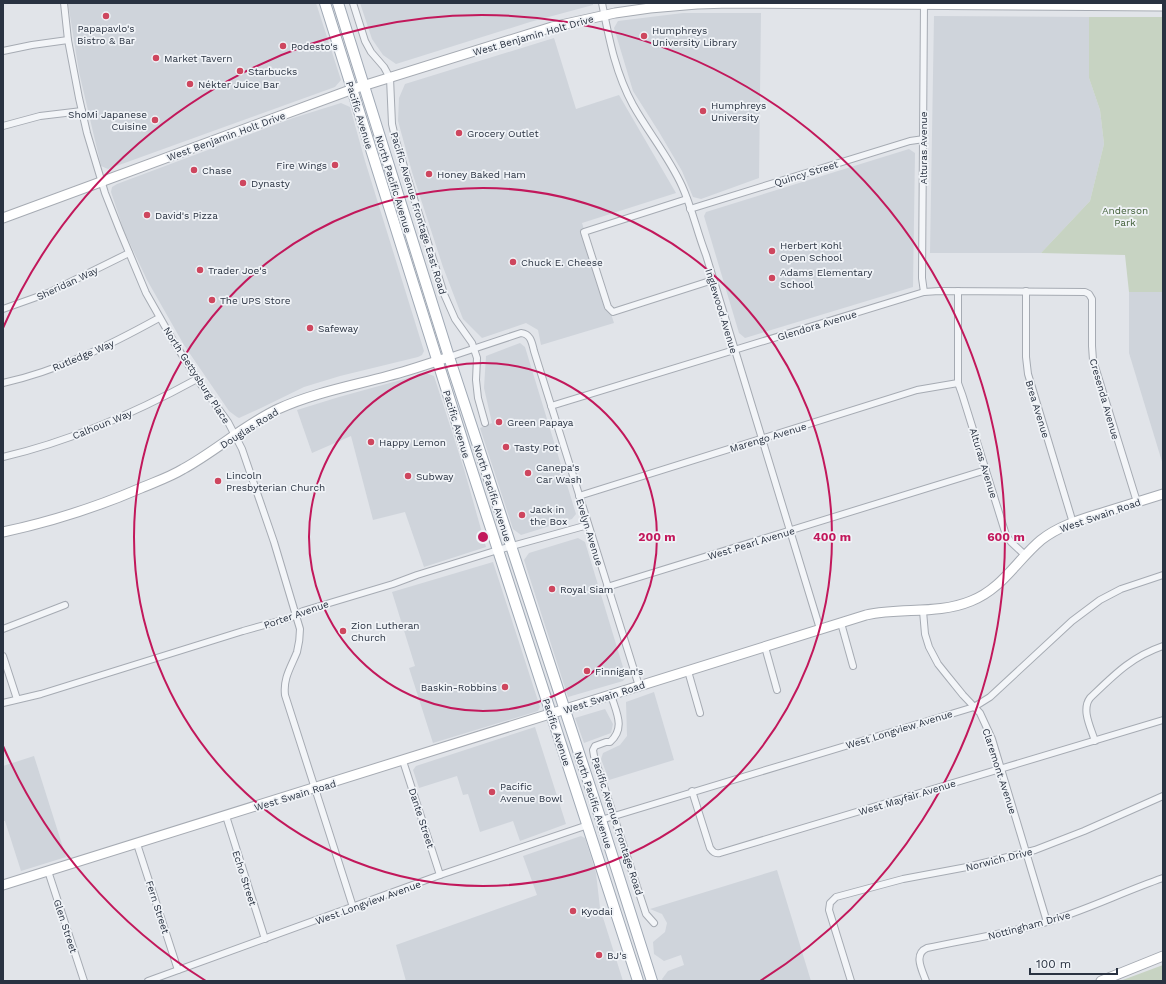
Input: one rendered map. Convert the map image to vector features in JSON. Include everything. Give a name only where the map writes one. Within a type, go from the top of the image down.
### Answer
[{"type":"main road","name":"Pacific Avenue","points":[[325,3],[375,166],[638,981]]},
{"type":"main road","name":"North Pacific Avenue","points":[[338,3],[510,547],[601,820],[652,981]]},
{"type":"main road","name":"West Benjamin Holt Drive","points":[[3,218],[352,89],[552,27],[604,15],[650,8],[697,4],[792,3],[1163,6]]},
{"type":"main road","name":"Douglas Road","points":[[3,532],[62,517],[126,495],[182,470],[264,416],[304,399],[449,357]]},
{"type":"main road","name":"West Swain Road","points":[[3,885],[315,789],[820,629],[876,613],[940,610],[955,607],[987,594],[1001,583],[1050,533],[1073,522],[1163,494]]},
{"type":"main road","points":[[575,785],[582,792],[591,815],[601,820]]},
{"type":"main road","points":[[588,825],[596,829],[609,867],[619,877]]},
{"type":"main road","points":[[621,926],[630,934],[639,962],[648,969]]},
{"type":"main road","points":[[1101,981],[1163,956]]},
{"type":"street","name":"North Gettysburg Place","points":[[64,3],[68,40],[82,111],[102,182],[129,253],[146,293],[159,318],[242,448],[273,540],[300,629],[300,639],[297,651],[285,679],[285,695],[353,907]]},
{"type":"street","points":[[353,3],[365,41],[390,78]]},
{"type":"street","name":"Inglewood Avenue","points":[[602,3],[613,58],[623,84],[640,117],[672,166],[687,199],[820,629]]},
{"type":"street","name":"Alturas Avenue","points":[[924,4],[922,278],[924,292]]},
{"type":"street","points":[[3,51],[68,40]]},
{"type":"street","name":"Pacific Avenue Frontage East Road","points":[[390,78],[392,124],[396,141],[444,294],[450,310],[470,339],[477,358],[477,394],[485,423]]},
{"type":"street","points":[[3,126],[40,116],[82,111]]},
{"type":"street","name":"Quincy Street","points":[[690,209],[910,141],[924,139]]},
{"type":"street","points":[[687,199],[584,232],[608,307],[613,312],[713,280]]},
{"type":"street","name":"Sheridan Way","points":[[3,308],[48,293],[129,253]]},
{"type":"street","name":"Alturas Avenue","points":[[958,291],[958,383],[1006,535],[1011,542],[1026,556]]},
{"type":"street","name":"Glendora Avenue","points":[[551,406],[924,292],[1026,291],[1085,292],[1089,294]]},
{"type":"street","name":"Brea Avenue","points":[[1026,291],[1026,358],[1028,374],[1073,522]]},
{"type":"street","name":"Cresenda Avenue","points":[[1089,294],[1092,299],[1093,360],[1136,502]]},
{"type":"street","name":"Rutledge Way","points":[[3,383],[52,368],[90,353],[159,318]]},
{"type":"street","name":"Douglas Road","points":[[449,357],[474,350],[517,334],[526,334]]},
{"type":"street","name":"Evelyn Avenue","points":[[526,334],[531,340],[639,686]]},
{"type":"street","name":"Calhoun Way","points":[[3,457],[61,441],[117,420],[149,405],[197,379]]},
{"type":"street","name":"Marengo Avenue","points":[[579,496],[917,390],[958,383]]},
{"type":"street","name":"West Pearl Avenue","points":[[607,587],[986,470]]},
{"type":"street","name":"Porter Avenue","points":[[3,703],[41,694],[243,631],[290,618],[303,611],[388,586],[417,575],[498,550],[588,525]]},
{"type":"street","name":"West Longview Avenue","points":[[601,820],[692,791],[974,707],[990,696],[1072,621],[1100,600],[1121,589],[1163,575]]},
{"type":"street","points":[[3,629],[65,605]]},
{"type":"street","name":"Claremont Avenue","points":[[923,611],[924,634],[938,664],[980,713],[992,739],[1047,922]]},
{"type":"street","points":[[841,623],[853,666]]},
{"type":"street","points":[[1095,741],[1086,709],[1090,698],[1119,670],[1132,660],[1151,650],[1163,646]]},
{"type":"street","points":[[764,647],[777,690]]},
{"type":"street","points":[[3,656],[17,699]]},
{"type":"street","points":[[688,671],[700,713]]},
{"type":"street","name":"Pacific Avenue Frontage Road","points":[[611,695],[618,720],[618,730],[610,742],[595,746],[593,750],[646,914],[654,923]]},
{"type":"street","name":"West Mayfair Avenue","points":[[692,791],[710,848],[717,854],[1001,770],[1163,720]]},
{"type":"street","name":"Dante Street","points":[[403,761],[440,876]]},
{"type":"street","name":"Norwich Drive","points":[[851,981],[829,910],[830,903],[836,897],[903,879],[967,867],[1026,853],[1084,831],[1163,796]]},
{"type":"street","name":"Echo Street","points":[[226,816],[265,939]]},
{"type":"street","name":"West Longview Avenue","points":[[148,981],[440,876],[588,825]]},
{"type":"street","name":"Fern Street","points":[[137,844],[178,970]]},
{"type":"street","name":"Glen Street","points":[[48,871],[84,981]]},
{"type":"street","name":"Nottingham Drive","points":[[926,981],[919,958],[922,950],[1000,934],[1047,922],[1163,878]]},
{"type":"shaded area","points":[[68,3],[316,3],[341,80],[335,87],[108,169],[101,166],[79,72]]},
{"type":"shaded area","points":[[360,3],[593,3],[593,5],[530,22],[396,64],[383,55],[372,39]]},
{"type":"shaded area","name":"Humphreys University","points":[[683,13],[761,13],[759,178],[701,199],[693,197],[682,171],[633,91],[614,28],[618,21]]},
{"type":"shaded area","points":[[934,16],[1089,17],[1089,78],[1100,110],[1104,144],[1090,201],[1041,253],[930,253]]},
{"type":"shaded area","points":[[554,38],[576,109],[619,95],[676,193],[582,223],[614,323],[541,345],[538,330],[526,323],[482,338],[463,319],[443,267],[412,172],[398,121],[399,98],[405,84]]},
{"type":"shaded area","points":[[341,103],[350,107],[365,161],[424,351],[422,355],[418,357],[340,376],[304,387],[239,418],[229,411],[184,345],[147,280],[124,231],[111,192],[112,187],[293,118]]},
{"type":"shaded area","points":[[909,149],[915,153],[913,287],[745,338],[739,333],[704,216],[706,212]]},
{"type":"shaded area","points":[[1129,292],[1163,292],[1163,465],[1129,353]]},
{"type":"shaded area","points":[[520,343],[525,347],[576,514],[572,519],[521,535],[513,529],[480,428],[492,423],[484,388],[486,356]]},
{"type":"shaded area","points":[[426,373],[434,376],[464,469],[486,547],[424,567],[405,512],[373,520],[351,436],[312,453],[297,410]]},
{"type":"shaded area","points":[[578,538],[585,542],[626,677],[623,681],[568,697],[524,560],[529,553]]},
{"type":"shaded area","points":[[493,562],[540,707],[538,711],[433,743],[409,668],[415,666],[392,592]]},
{"type":"shaded area","points":[[654,692],[674,760],[609,780],[601,759],[603,753],[620,745],[627,736],[626,702]]},
{"type":"shaded area","points":[[605,709],[613,724],[611,733],[584,743],[575,718]]},
{"type":"shaded area","points":[[535,727],[566,824],[520,841],[513,821],[480,832],[468,794],[463,795],[457,776],[419,788],[413,770],[416,766]]},
{"type":"shaded area","points":[[34,756],[66,857],[21,871],[5,821],[3,821],[3,766]]},
{"type":"shaded area","points":[[581,836],[585,838],[596,873],[600,908],[623,981],[406,981],[396,945],[537,895],[523,856]]},
{"type":"shaded area","points":[[777,870],[811,981],[663,981],[662,979],[668,971],[684,965],[681,955],[664,961],[654,954],[653,942],[665,932],[667,923],[662,914],[650,909]]},
{"type":"green space","name":"Anderson Park","points":[[1089,17],[1163,17],[1163,292],[1129,292],[1125,255],[1041,253],[1090,201],[1104,144],[1100,110],[1089,78]]},
{"type":"green space","points":[[1163,965],[1163,981],[1120,981]]},
{"type":"place","name":"Papapavlo's Bistro & Bar","points":[[106,16]]},
{"type":"place","name":"Humphreys University Library","points":[[644,36]]},
{"type":"place","name":"Podesto's","points":[[283,46]]},
{"type":"place","name":"Market Tavern","points":[[156,58]]},
{"type":"place","name":"Starbucks","points":[[240,71]]},
{"type":"place","name":"Nékter Juice Bar","points":[[190,84]]},
{"type":"place","name":"Humphreys University","points":[[703,111]]},
{"type":"place","name":"ShoMi Japanese Cuisine","points":[[155,120]]},
{"type":"place","name":"Grocery Outlet","points":[[459,133]]},
{"type":"place","name":"Fire Wings","points":[[335,165]]},
{"type":"place","name":"Chase","points":[[194,170]]},
{"type":"place","name":"Honey Baked Ham","points":[[429,174]]},
{"type":"place","name":"Dynasty","points":[[243,183]]},
{"type":"place","name":"David's Pizza","points":[[147,215]]},
{"type":"place","name":"Herbert Kohl Open School","points":[[772,251]]},
{"type":"place","name":"Chuck E. Cheese","points":[[513,262]]},
{"type":"place","name":"Trader Joe's","points":[[200,270]]},
{"type":"place","name":"Adams Elementary School","points":[[772,278]]},
{"type":"place","name":"The UPS Store","points":[[212,300]]},
{"type":"place","name":"Safeway","points":[[310,328]]},
{"type":"place","name":"Green Papaya","points":[[499,422]]},
{"type":"place","name":"Happy Lemon","points":[[371,442]]},
{"type":"place","name":"Tasty Pot","points":[[506,447]]},
{"type":"place","name":"Canepa's Car Wash","points":[[528,473]]},
{"type":"place","name":"Subway","points":[[408,476]]},
{"type":"place","name":"Lincoln Presbyterian Church","points":[[218,481]]},
{"type":"place","name":"Jack in the Box","points":[[522,515]]},
{"type":"place","name":"Royal Siam","points":[[552,589]]},
{"type":"place","name":"Zion Lutheran Church","points":[[343,631]]},
{"type":"place","name":"Finnigan's","points":[[587,671]]},
{"type":"place","name":"Baskin-Robbins","points":[[505,687]]},
{"type":"place","name":"Pacific Avenue Bowl","points":[[492,792]]},
{"type":"place","name":"Kyodai","points":[[573,911]]},
{"type":"place","name":"BJ's","points":[[599,955]]}]
